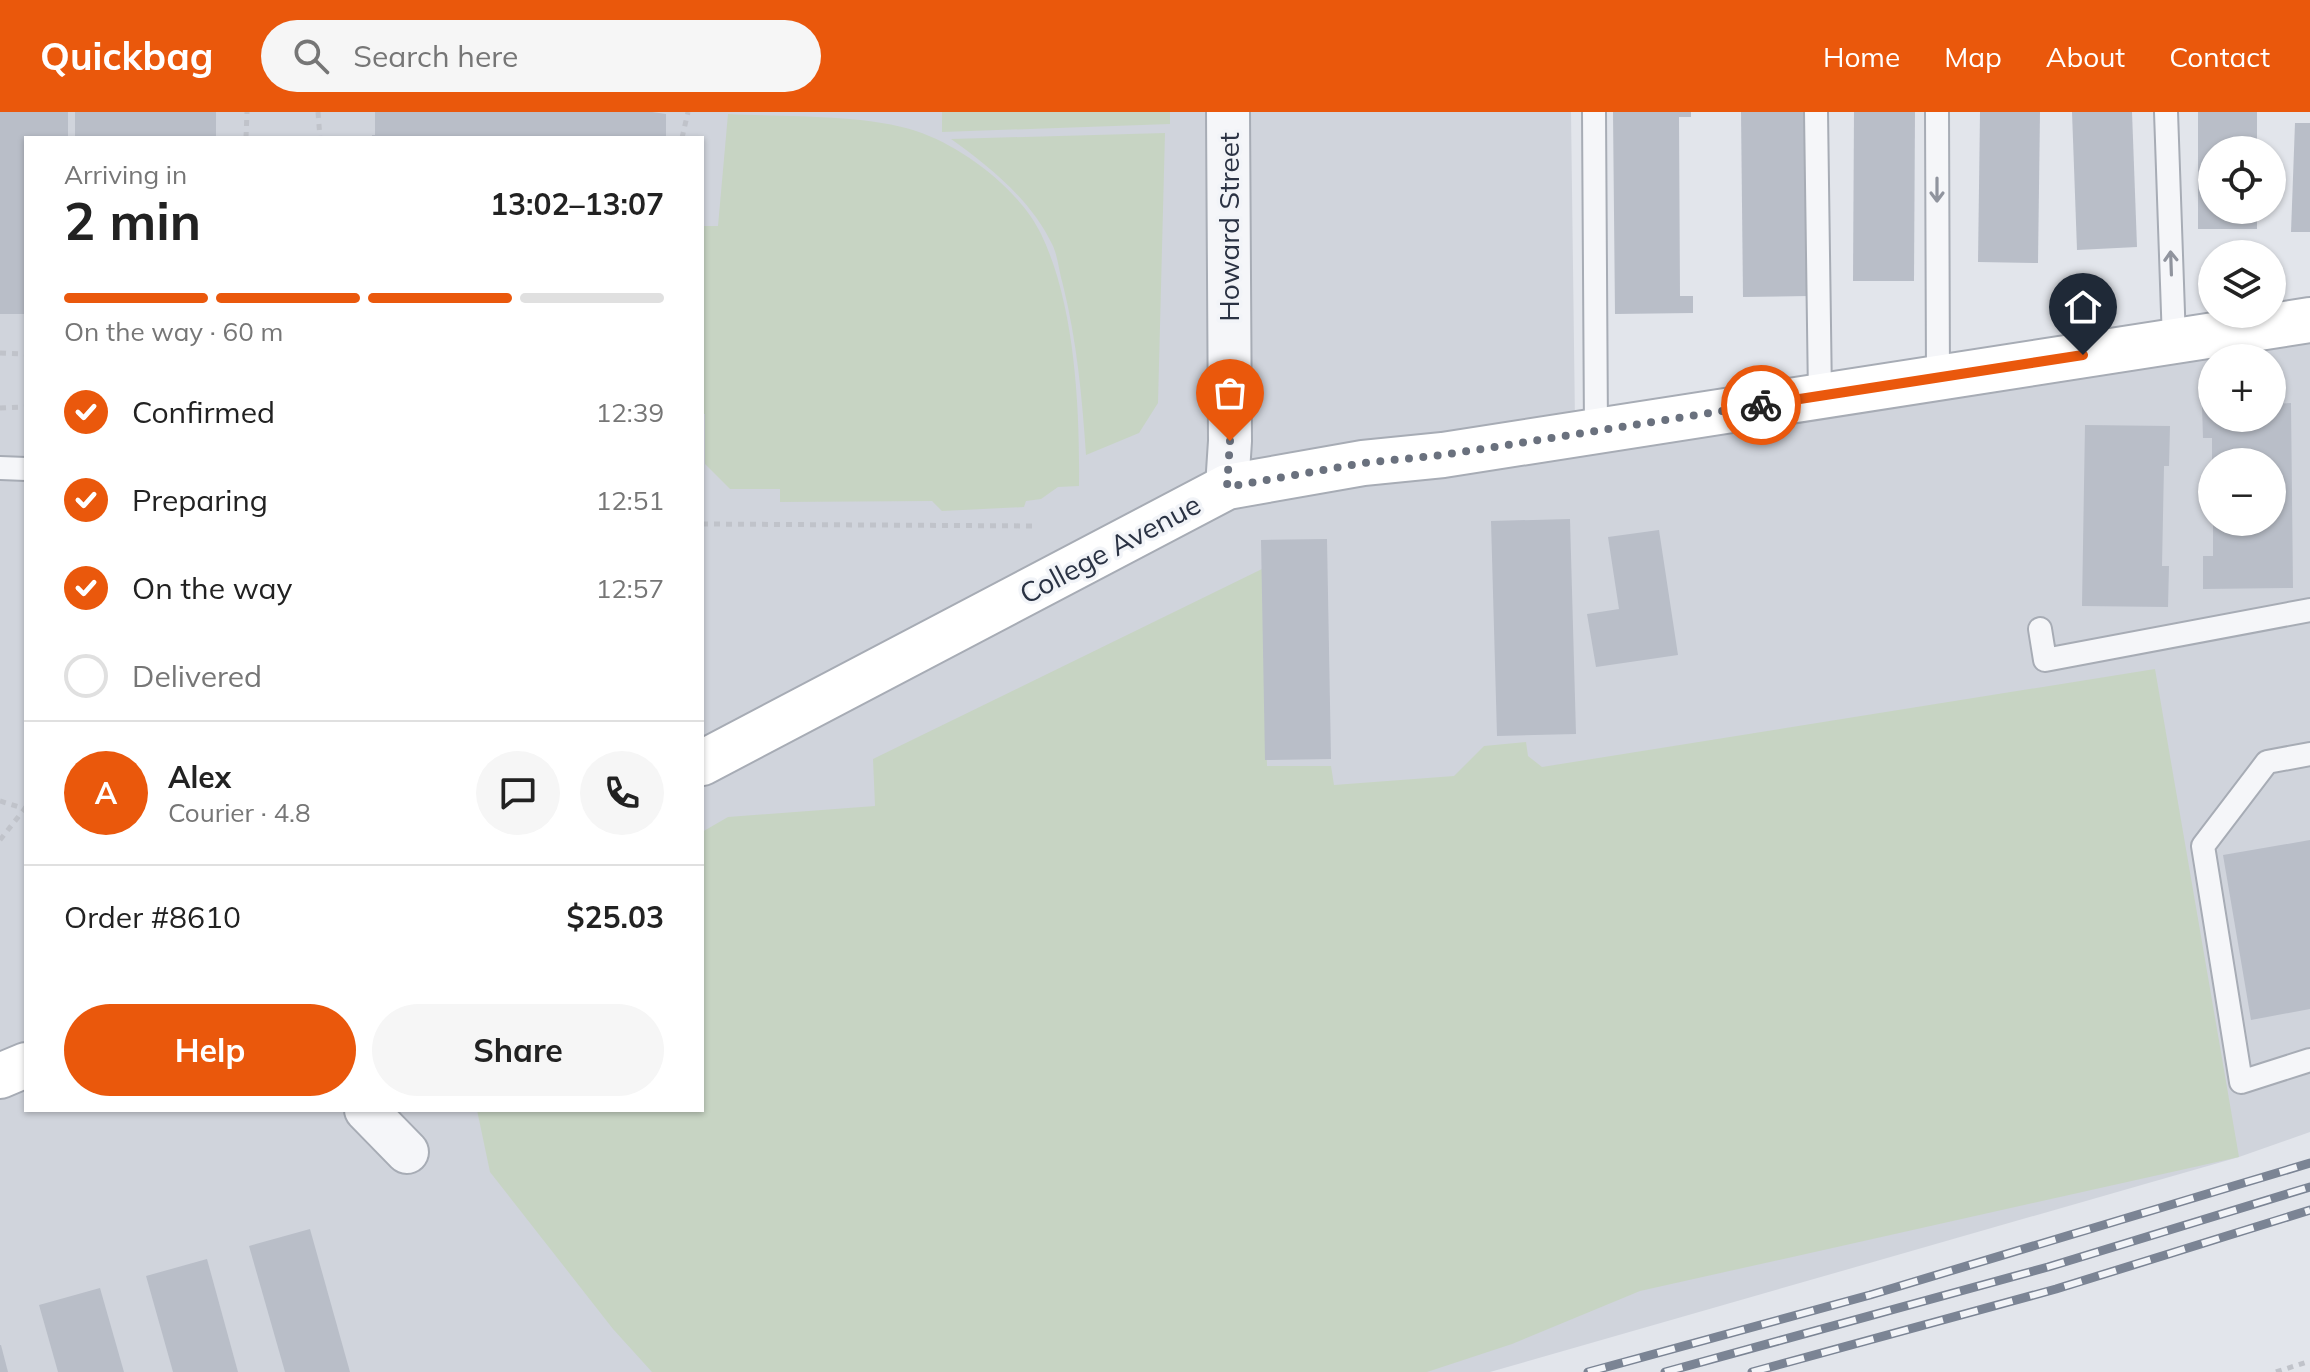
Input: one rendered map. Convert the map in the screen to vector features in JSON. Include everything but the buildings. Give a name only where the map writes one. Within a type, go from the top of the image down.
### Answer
[{"type":"street","name":"Howard Street","points":[[1227,487],[1230,441],[1228,112]]},
{"type":"street","name":"College Avenue","points":[[704,762],[1227,487],[1363,463],[1443,455],[2310,320]]},
{"type":"street","points":[[0,1076],[24,1066]]},
{"type":"street","points":[[368,1112],[407,1152]]},
{"type":"lane","points":[[1594,112],[1596,431]]},
{"type":"lane","points":[[1816,112],[1820,396]]},
{"type":"lane","points":[[1937,112],[1938,378]]},
{"type":"lane","points":[[2166,112],[2174,341]]},
{"type":"lane","points":[[0,468],[24,469]]},
{"type":"lane","points":[[2040,629],[2045,660],[2310,610]]},
{"type":"lane","points":[[2310,754],[2267,762],[2203,846],[2241,1082],[2310,1060]]},
{"type":"path","points":[[246,136],[247,112]]},
{"type":"path","points":[[318,112],[320,136]]},
{"type":"path","points":[[682,136],[688,112]]},
{"type":"path","points":[[0,353],[24,354]]},
{"type":"path","points":[[0,408],[24,407]]},
{"type":"path","points":[[704,524],[1037,526]]},
{"type":"path","points":[[0,801],[24,808]]},
{"type":"path","points":[[0,840],[24,811]]},
{"type":"path","points":[[2276,1372],[2310,1361]]},
{"type":"shaded area","points":[[0,112],[1571,112],[1575,422],[2198,325],[2198,328],[2286,328],[2286,312],[2310,308],[2310,1132],[2239,1157],[1490,1372],[0,1372]]},
{"type":"green space","points":[[942,112],[1170,112],[1170,124],[942,132]]},
{"type":"green space","points":[[728,114],[823,117],[895,126],[934,138],[970,159],[1019,201],[1041,234],[1052,262],[1073,357],[1079,486],[1058,487],[1041,499],[1026,501],[1024,507],[942,511],[932,501],[780,502],[780,489],[730,489],[705,464],[704,226],[718,226]]},
{"type":"green space","points":[[1165,133],[1158,403],[1139,433],[1086,455],[1075,349],[1054,249],[1021,198],[951,139]]},
{"type":"green space","points":[[1262,569],[1267,766],[1331,766],[1334,785],[1454,776],[1484,746],[1526,742],[1528,756],[1542,767],[2155,669],[2239,1157],[1640,1291],[1512,1344],[1427,1372],[652,1372],[613,1329],[490,1172],[477,1112],[704,1112],[704,831],[728,817],[875,806],[873,759]]},
{"type":"railway","points":[[1588,1372],[1870,1295],[2310,1163]]},
{"type":"railway","points":[[1665,1372],[2048,1267],[2310,1187]]},
{"type":"railway","points":[[1752,1372],[2056,1289],[2310,1210]]},
{"type":"way so far","points":[[1230,441],[1227,487],[1363,463],[1443,455],[1761,405]]},
{"type":"route","points":[[1761,405],[2083,355]]}]
